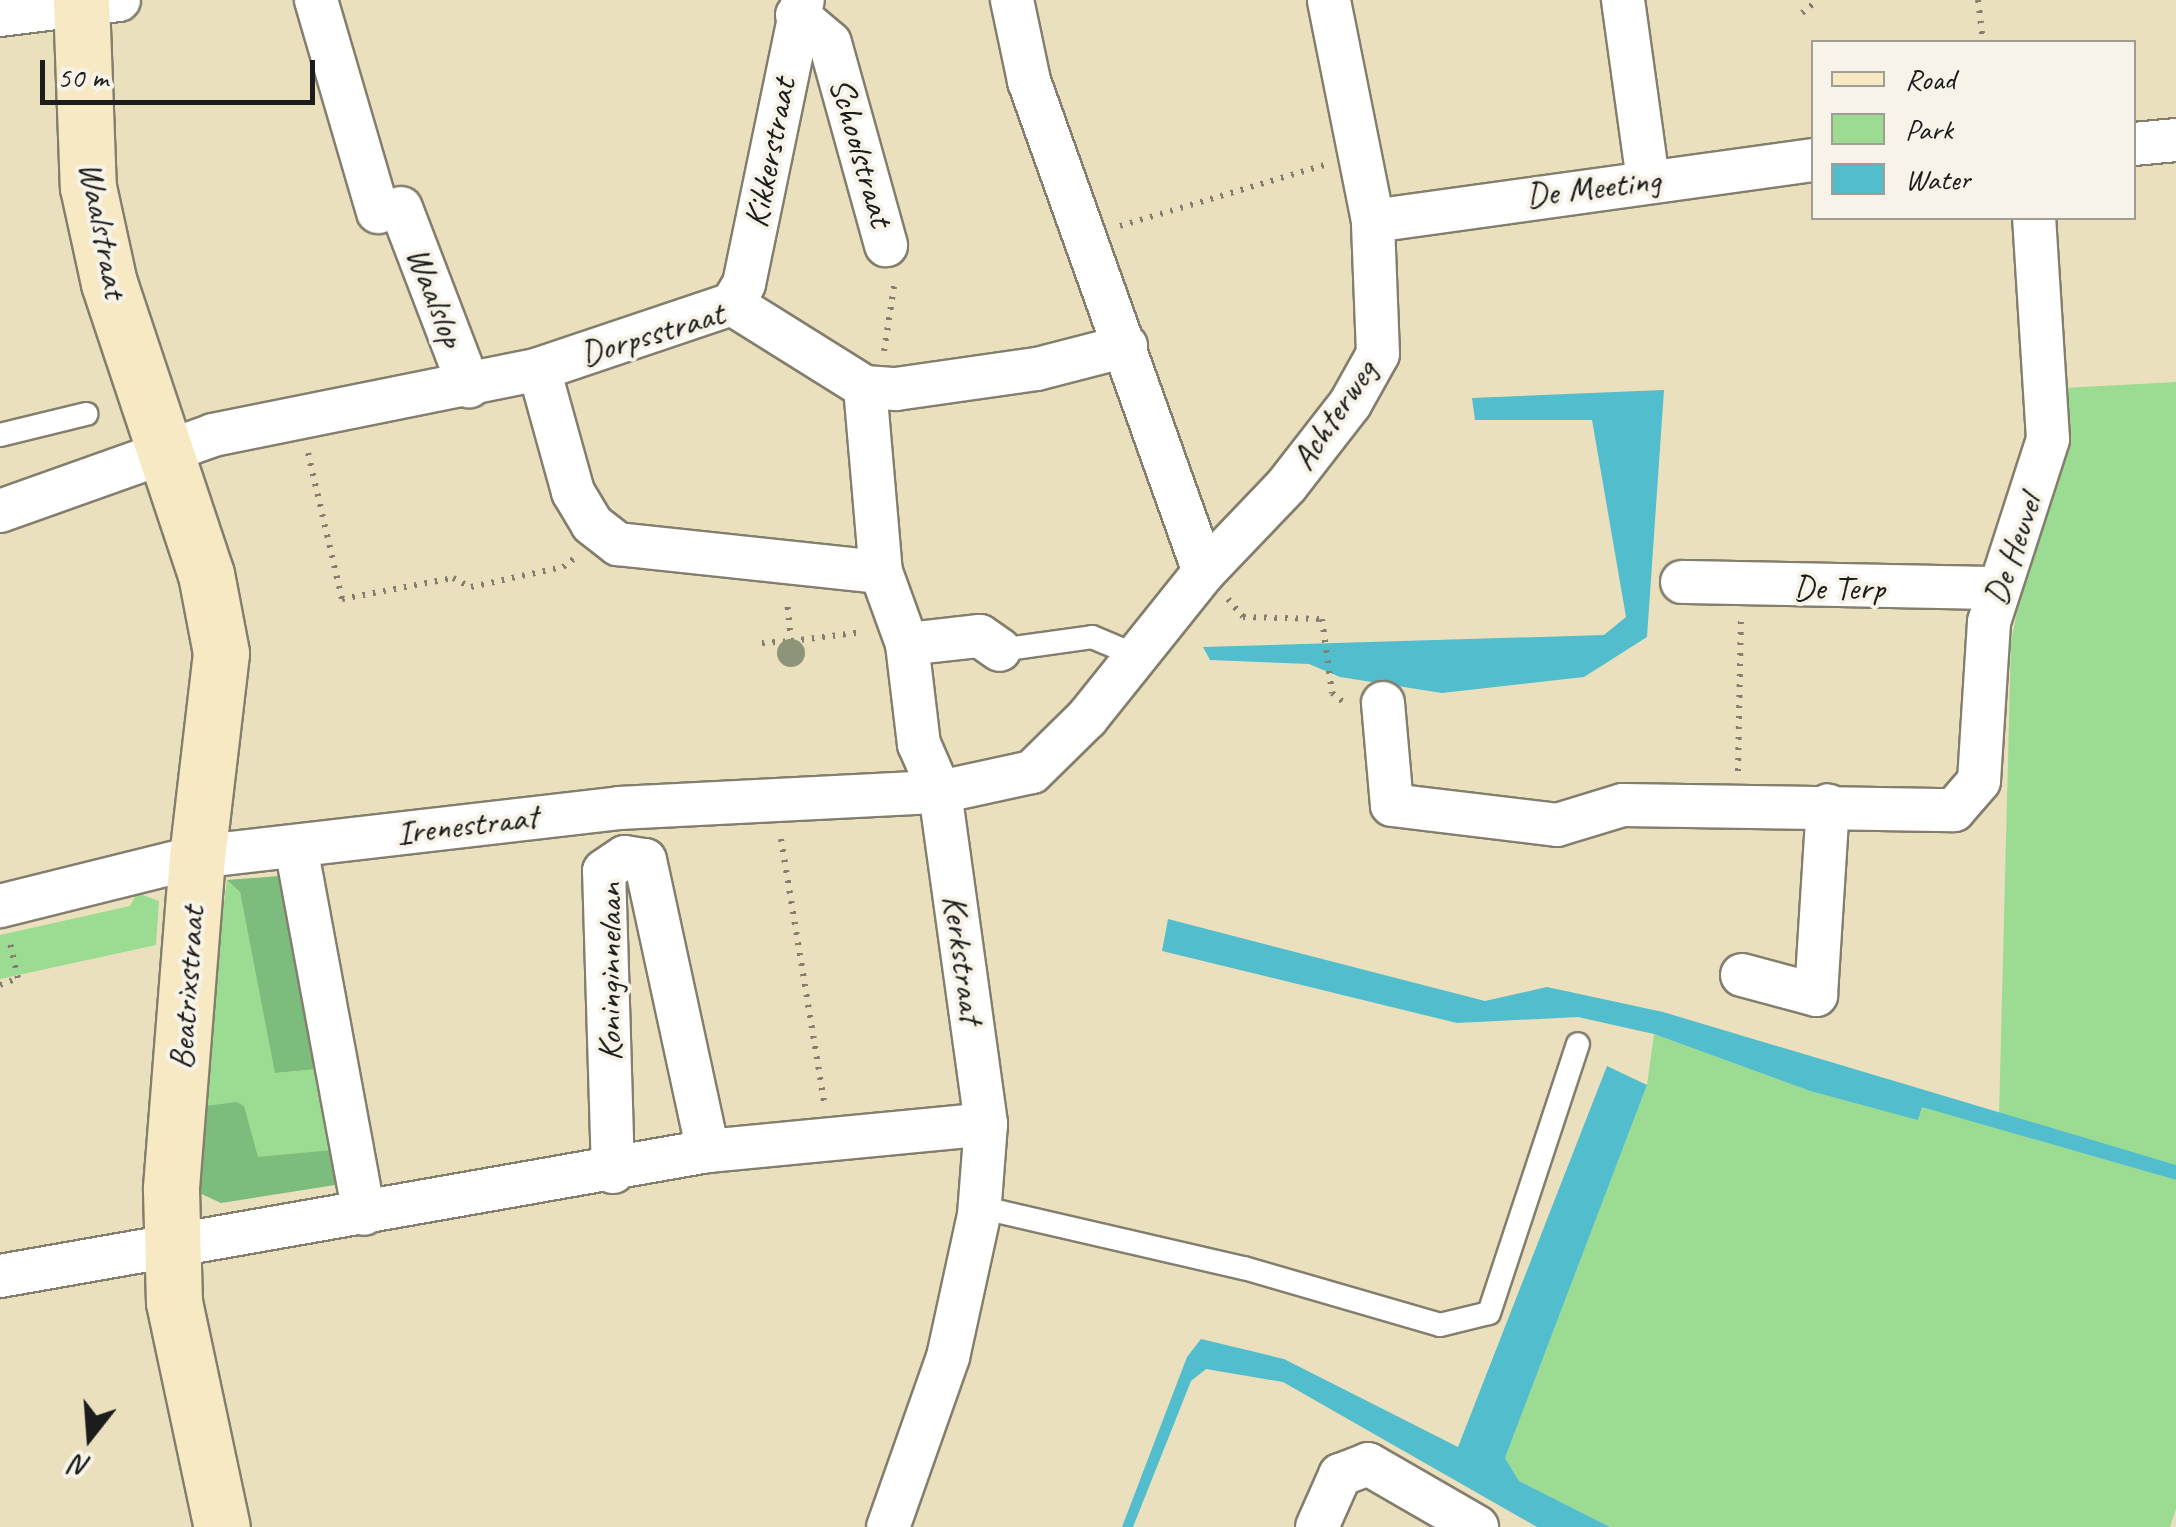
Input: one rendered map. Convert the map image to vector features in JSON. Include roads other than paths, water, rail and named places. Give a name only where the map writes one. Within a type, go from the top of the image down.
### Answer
[{"type":"street","name":"Waalslop","points":[[316,0],[389,210],[469,386]]},
{"type":"street","points":[[1012,0],[1029,82],[1204,572]]},
{"type":"street","name":"Achterweg","points":[[940,792],[1032,772],[1087,718],[1204,572],[1287,484],[1350,404],[1378,354],[1373,221],[1329,0]]},
{"type":"street","points":[[1623,0],[1648,180]]},
{"type":"street","points":[[0,15],[94,2]]},
{"type":"street","name":"Waalstraat","points":[[94,2],[88,187],[109,283],[162,454]]},
{"type":"street","name":"Schoolstraat","points":[[800,8],[830,42],[886,244]]},
{"type":"street","name":"Kikkerstraat","points":[[732,304],[744,284],[800,8]]},
{"type":"street","points":[[2136,144],[2176,140]]},
{"type":"street","name":"De Meeting","points":[[1373,221],[1811,160]]},
{"type":"street","name":"De Heuvel","points":[[1383,703],[1392,805],[1557,825],[1623,805],[1737,802],[1954,810],[1979,781],[1996,588],[2048,440],[2034,220]]},
{"type":"street","name":"Dorpsstraat","points":[[0,511],[213,435],[539,369],[732,304],[865,387]]},
{"type":"street","points":[[865,387],[896,389],[1037,369],[1126,346]]},
{"type":"street","points":[[539,369],[574,492],[604,534],[645,552],[883,579]]},
{"type":"street","name":"Kerkstraat","points":[[865,387],[883,579],[906,644],[919,744],[940,792],[986,1124],[980,1208],[948,1357],[888,1527]]},
{"type":"street","name":"Beatrixstraat","points":[[162,454],[206,574],[221,653],[197,856],[172,1246],[174,1302],[222,1527]]},
{"type":"street","name":"De Terp","points":[[1682,582],[1742,587],[1996,588]]},
{"type":"street","points":[[906,644],[980,636],[1000,650]]},
{"type":"street","name":"Irenestraat","points":[[0,906],[197,856],[600,810],[940,792]]},
{"type":"street","points":[[1742,975],[1816,996],[1828,805]]},
{"type":"street","points":[[296,847],[364,1214]]},
{"type":"street","name":"Koninginnelaan","points":[[613,1172],[604,870],[625,857],[645,860],[708,1150]]},
{"type":"street","points":[[0,1276],[613,1172],[708,1150],[986,1124]]},
{"type":"street","points":[[1317,1527],[1340,1475],[1368,1464],[1477,1527]]},
{"type":"lane","points":[[0,435],[86,414]]},
{"type":"lane","points":[[1000,650],[1092,636],[1135,656]]},
{"type":"lane","points":[[980,1208],[1244,1268],[1440,1325],[1489,1312],[1578,1044]]},
{"type":"water","points":[[1664,390],[1647,637],[1584,677],[1442,693],[1340,677],[1309,664],[1210,660],[1203,647],[1604,635],[1626,617],[1592,420],[1475,420],[1472,398]]},
{"type":"water","points":[[1168,919],[1485,1001],[1547,987],[1663,1012],[2176,1165],[2176,1180],[1922,1107],[1918,1120],[1810,1091],[1654,1034],[1578,1017],[1457,1023],[1162,951]]},
{"type":"water","points":[[1607,1066],[1647,1085],[1505,1458],[1519,1481],[1610,1527],[1537,1527],[1283,1382],[1206,1369],[1191,1381],[1133,1527],[1122,1527],[1187,1357],[1201,1339],[1284,1359],[1458,1447]]}]
